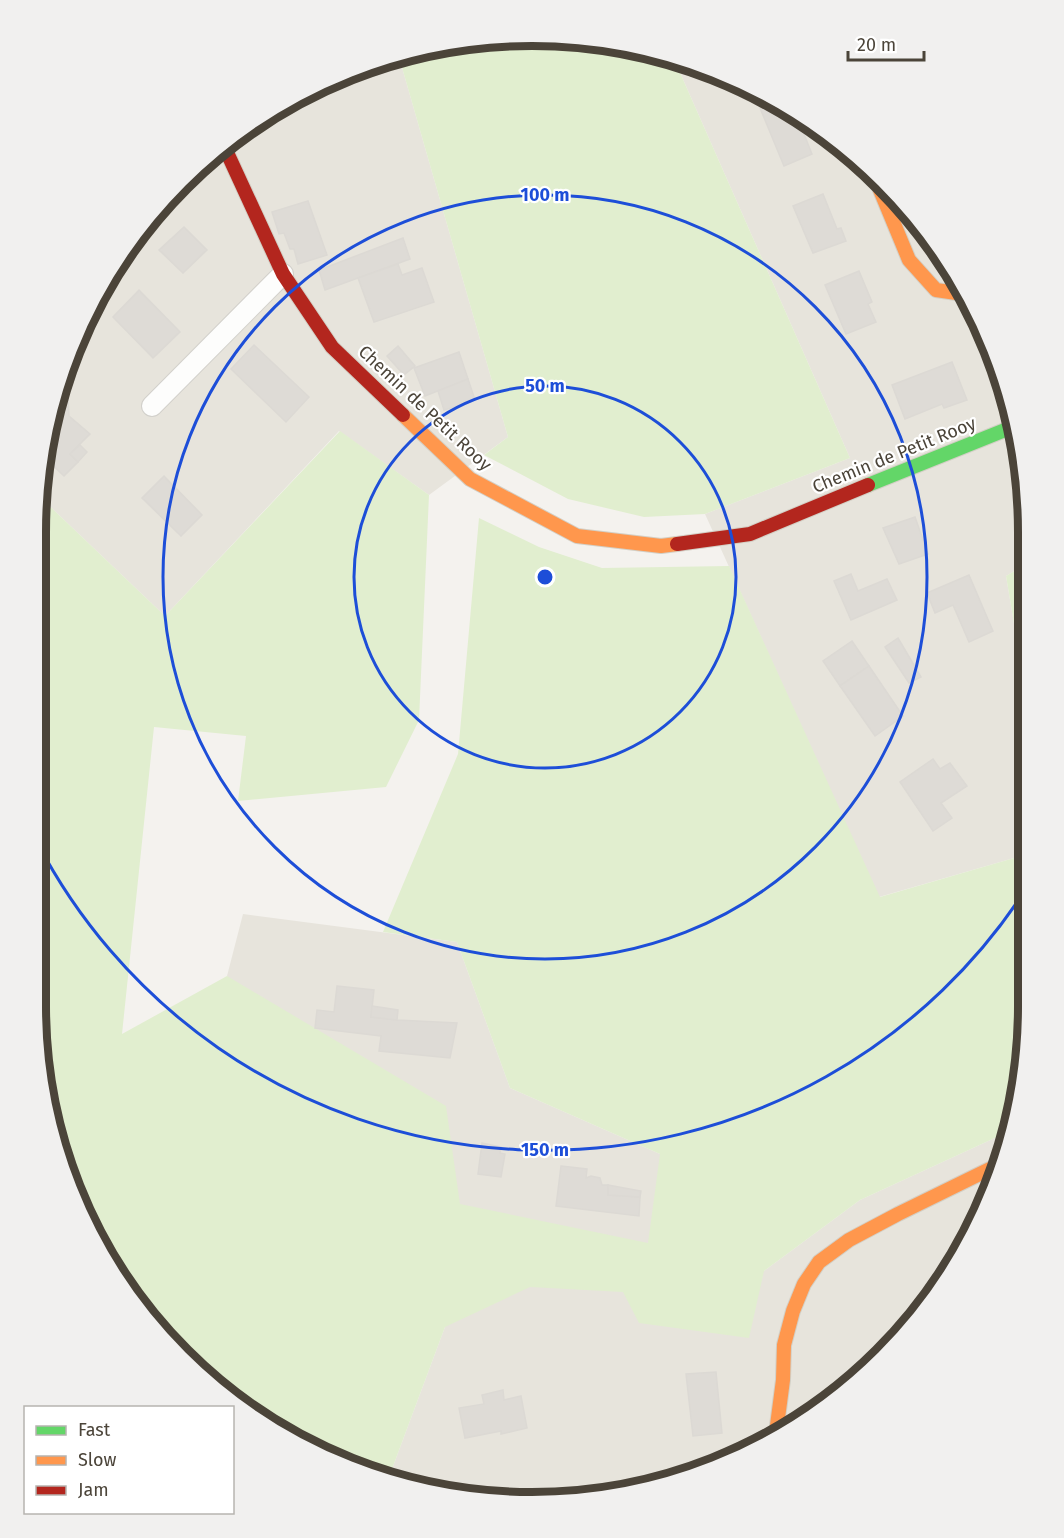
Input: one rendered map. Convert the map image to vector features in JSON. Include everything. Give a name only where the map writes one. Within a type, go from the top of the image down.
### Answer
[{"type":"street","name":"Chemin de Petit Rooy","points":[[228,154],[283,274],[332,347],[470,479],[577,536],[662,546],[750,534],[1006,429]]},
{"type":"street","points":[[883,198],[909,260],[936,290],[954,293]]},
{"type":"street","points":[[152,406],[283,274]]},
{"type":"street","points":[[777,1425],[783,1380],[784,1345],[793,1311],[804,1284],[819,1262],[849,1240],[989,1169]]},
{"type":"shaded area","points":[[401,64],[508,437],[429,495],[339,431],[165,616],[48,504],[56,437],[63,406],[83,346],[128,262],[167,212],[212,167],[262,128],[289,112],[346,83]]},
{"type":"shaded area","points":[[678,69],[718,83],[802,128],[852,167],[875,189],[917,236],[952,289],[981,346],[1001,406],[1013,469],[1018,532],[1018,569],[1006,576],[1018,647],[1018,820],[1014,858],[879,897],[705,514],[850,458]]},
{"type":"shaded area","points":[[243,914],[457,942],[510,1088],[660,1154],[764,1271],[860,1200],[1000,1136],[981,1192],[936,1276],[897,1326],[875,1349],[852,1371],[802,1410],[718,1455],[658,1475],[627,1482],[532,1492],[437,1482],[391,1471],[445,1327],[227,976]]},
{"type":"green space","points":[[532,46],[627,56],[678,69],[850,458],[705,514],[644,517],[568,499],[484,455],[508,437],[401,64],[469,51]]},
{"type":"green space","points":[[340,431],[429,495],[419,720],[386,787],[238,801],[246,736],[154,727],[122,1034],[227,976],[446,1106],[460,1204],[648,1243],[660,1154],[510,1088],[457,942],[383,932],[458,754],[479,518],[539,547],[602,568],[729,566],[880,897],[1014,858],[1018,820],[1018,1006],[1013,1069],[1000,1136],[860,1200],[764,1271],[749,1338],[639,1323],[623,1292],[530,1287],[445,1327],[391,1471],[346,1455],[262,1410],[212,1371],[189,1349],[167,1326],[128,1276],[83,1192],[63,1132],[51,1069],[46,1006],[48,504],[165,616]]},
{"type":"green space","points":[[1018,569],[1018,647],[1006,576]]},
{"type":"building","points":[[764,106],[805,130],[804,134],[812,154],[784,166],[760,108]]},
{"type":"building","points":[[823,194],[837,229],[841,228],[846,241],[813,253],[793,206]]},
{"type":"building","points":[[308,201],[327,255],[298,264],[294,249],[290,249],[284,233],[279,234],[272,212]]},
{"type":"building","points":[[184,227],[207,250],[183,273],[159,250]]},
{"type":"building","points":[[403,238],[410,259],[325,290],[319,270]]},
{"type":"building","points":[[398,264],[402,275],[422,268],[434,302],[374,322],[358,278]]},
{"type":"building","points":[[859,271],[872,302],[868,304],[876,322],[846,334],[825,285]]},
{"type":"building","points":[[139,290],[180,332],[153,358],[113,317]]},
{"type":"building","points":[[254,345],[309,397],[286,422],[231,369]]},
{"type":"building","points":[[398,346],[415,366],[404,375],[387,356]]},
{"type":"building","points":[[459,352],[468,379],[425,396],[414,368]]},
{"type":"building","points":[[952,362],[967,400],[944,408],[942,404],[905,419],[892,385]]},
{"type":"building","points":[[468,379],[475,400],[444,410],[438,391]]},
{"type":"building","points":[[68,396],[69,416],[90,434],[70,454],[78,462],[64,476],[52,464],[63,406]]},
{"type":"building","points":[[80,445],[87,452],[78,462],[70,454]]},
{"type":"building","points":[[164,476],[202,515],[181,536],[142,498]]},
{"type":"building","points":[[915,517],[928,554],[899,564],[883,528]]},
{"type":"building","points":[[851,574],[858,591],[887,579],[897,600],[851,620],[834,581]]},
{"type":"building","points":[[969,575],[993,631],[969,642],[953,605],[935,613],[927,593]]},
{"type":"building","points":[[898,638],[921,677],[909,683],[885,647]]},
{"type":"building","points":[[852,641],[869,666],[840,686],[823,661]]},
{"type":"building","points":[[869,666],[903,716],[875,736],[840,686]]},
{"type":"building","points":[[933,759],[940,769],[950,763],[967,786],[941,803],[952,818],[933,831],[900,782]]},
{"type":"building","points":[[337,986],[374,990],[371,1017],[457,1023],[450,1058],[379,1051],[381,1036],[315,1028],[317,1010],[334,1012]]},
{"type":"building","points":[[372,1006],[398,1010],[397,1020],[371,1017]]},
{"type":"building","points":[[482,1143],[501,1147],[500,1153],[505,1154],[501,1177],[478,1174]]},
{"type":"building","points":[[561,1166],[587,1169],[586,1178],[591,1176],[600,1178],[602,1185],[608,1185],[608,1195],[640,1197],[639,1216],[556,1206]]},
{"type":"building","points":[[608,1185],[641,1191],[640,1197],[608,1195]]},
{"type":"building","points":[[716,1372],[722,1433],[693,1436],[686,1374]]},
{"type":"building","points":[[503,1390],[504,1400],[521,1396],[527,1428],[465,1438],[459,1408],[484,1404],[482,1395]]},
{"type":"traffic: fast","points":[[868,485],[1006,429]]},
{"type":"traffic: slow","points":[[883,198],[909,260],[936,290],[954,293]]},
{"type":"traffic: slow","points":[[403,415],[470,479],[577,536],[661,546],[677,544]]},
{"type":"traffic: slow","points":[[777,1425],[783,1380],[784,1345],[793,1311],[804,1284],[819,1262],[849,1240],[989,1169]]},
{"type":"traffic: jam","points":[[228,154],[283,274],[332,347],[403,415]]},
{"type":"traffic: jam","points":[[677,544],[750,534],[868,485]]}]
